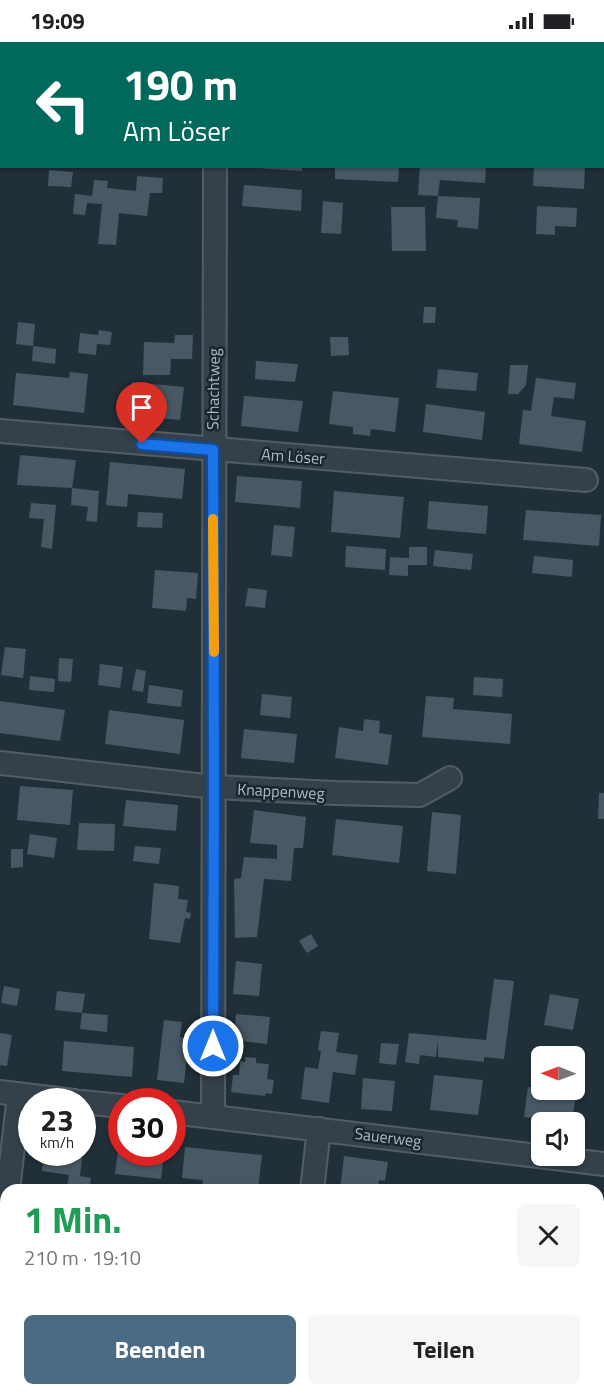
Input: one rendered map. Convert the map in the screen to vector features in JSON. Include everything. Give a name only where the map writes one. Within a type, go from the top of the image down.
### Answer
[{"type":"street","name":"Schachtweg","points":[[213,1116],[215,168]]},
{"type":"street","name":"Am Löser","points":[[0,431],[586,480]]},
{"type":"street","name":"Knappenweg","points":[[0,763],[214,787],[335,794],[420,795],[450,778]]},
{"type":"street","points":[[8,1184],[9,1094]]},
{"type":"street","name":"Sauerweg","points":[[186,1113],[604,1164]]},
{"type":"street","points":[[313,1184],[319,1129]]},
{"type":"building","points":[[257,168],[302,168],[302,171]]},
{"type":"building","points":[[335,168],[399,168],[398,182],[335,179]]},
{"type":"building","points":[[420,168],[486,168],[485,183],[440,180],[438,196],[418,195]]},
{"type":"building","points":[[534,168],[585,168],[584,189],[533,186]]},
{"type":"building","points":[[49,170],[73,172],[71,187],[48,186]]},
{"type":"building","points":[[137,176],[163,178],[162,193],[150,193],[147,216],[119,213],[116,245],[98,244],[102,204],[87,203],[85,215],[73,214],[75,194],[92,196],[94,180],[108,181],[107,188],[136,191]]},
{"type":"building","points":[[244,185],[302,190],[301,211],[242,206]]},
{"type":"building","points":[[438,196],[480,198],[478,229],[457,227],[458,220],[436,218]]},
{"type":"building","points":[[323,201],[343,203],[341,234],[321,233]]},
{"type":"building","points":[[537,206],[577,208],[576,227],[555,226],[555,235],[536,234]]},
{"type":"building","points":[[391,207],[425,207],[426,251],[392,251]]},
{"type":"building","points":[[424,307],[436,307],[435,323],[423,323]]},
{"type":"building","points":[[18,322],[35,324],[33,346],[16,344]]},
{"type":"building","points":[[99,330],[112,332],[110,345],[97,344],[96,355],[78,353],[80,333],[98,335]]},
{"type":"building","points":[[175,335],[193,335],[192,359],[171,359],[170,375],[143,375],[144,342],[174,343]]},
{"type":"building","points":[[330,337],[348,337],[349,355],[331,356]]},
{"type":"building","points":[[33,346],[56,349],[55,364],[32,361]]},
{"type":"building","points":[[256,361],[298,364],[295,382],[255,379]]},
{"type":"building","points":[[510,365],[528,365],[526,385],[518,394],[508,394]]},
{"type":"building","points":[[438,369],[478,373],[476,391],[436,388]]},
{"type":"building","points":[[70,372],[88,374],[84,413],[13,405],[16,373],[69,378]]},
{"type":"building","points":[[536,378],[576,383],[574,399],[554,397],[551,416],[586,421],[582,452],[519,444],[523,410],[531,411]]},
{"type":"building","points":[[132,382],[184,387],[180,420],[129,415]]},
{"type":"building","points":[[333,391],[399,398],[395,432],[371,429],[370,436],[353,434],[353,427],[329,424]]},
{"type":"building","points":[[244,396],[303,401],[298,432],[241,426]]},
{"type":"building","points":[[426,404],[485,412],[482,440],[423,432]]},
{"type":"building","points":[[20,455],[76,460],[72,488],[17,485]]},
{"type":"building","points":[[110,462],[185,469],[182,499],[128,494],[127,507],[106,505]]},
{"type":"building","points":[[237,476],[302,481],[300,508],[235,502]]},
{"type":"building","points":[[72,488],[99,491],[97,522],[86,521],[88,507],[71,505]]},
{"type":"building","points":[[334,491],[404,497],[400,538],[331,532]]},
{"type":"building","points":[[429,501],[488,506],[486,534],[427,529]]},
{"type":"building","points":[[31,503],[56,505],[52,549],[41,547],[44,519],[29,518]]},
{"type":"building","points":[[526,510],[601,515],[599,546],[523,540]]},
{"type":"building","points":[[138,512],[163,513],[162,528],[137,527]]},
{"type":"building","points":[[274,525],[295,527],[292,557],[271,555]]},
{"type":"building","points":[[346,546],[386,549],[385,570],[345,567]]},
{"type":"building","points":[[409,547],[427,547],[427,565],[408,565],[408,576],[389,575],[390,557],[409,558]]},
{"type":"building","points":[[435,550],[473,554],[471,570],[433,566]]},
{"type":"building","points":[[534,556],[573,560],[572,577],[532,573]]},
{"type":"building","points":[[155,570],[198,573],[196,599],[187,598],[186,611],[152,608]]},
{"type":"building","points":[[248,588],[267,590],[265,608],[245,606]]},
{"type":"building","points":[[5,647],[26,649],[23,678],[1,675]]},
{"type":"building","points":[[59,658],[73,659],[71,682],[58,681]]},
{"type":"building","points":[[100,664],[123,667],[120,688],[98,685]]},
{"type":"building","points":[[136,669],[146,671],[143,692],[132,690]]},
{"type":"building","points":[[30,676],[55,679],[54,692],[29,690]]},
{"type":"building","points":[[474,677],[503,679],[502,697],[473,695]]},
{"type":"building","points":[[149,685],[183,690],[181,707],[147,703]]},
{"type":"building","points":[[262,694],[292,697],[290,718],[260,715]]},
{"type":"building","points":[[426,696],[454,698],[453,709],[512,714],[510,744],[422,737]]},
{"type":"building","points":[[0,701],[65,710],[60,741],[0,733]]},
{"type":"building","points":[[109,710],[184,720],[180,754],[105,744]]},
{"type":"building","points":[[364,719],[380,721],[379,733],[392,735],[388,765],[335,758],[339,727],[363,731]]},
{"type":"building","points":[[244,729],[297,734],[294,763],[241,758]]},
{"type":"building","points":[[20,786],[73,790],[70,825],[17,820]]},
{"type":"building","points":[[599,793],[604,793],[604,819],[598,819]]},
{"type":"building","points":[[126,800],[178,805],[176,831],[123,826]]},
{"type":"building","points":[[254,810],[306,817],[303,848],[294,848],[291,881],[264,879],[257,937],[235,938],[234,879],[241,878],[244,857],[277,859],[277,845],[250,843]]},
{"type":"building","points":[[432,812],[461,815],[456,874],[427,871]]},
{"type":"building","points":[[336,819],[403,826],[399,863],[332,855]]},
{"type":"building","points":[[79,823],[115,824],[114,851],[77,850]]},
{"type":"building","points":[[30,834],[57,838],[54,858],[27,854]]},
{"type":"building","points":[[135,846],[161,848],[159,864],[133,861]]},
{"type":"building","points":[[11,849],[23,849],[23,867],[11,868]]},
{"type":"building","points":[[154,883],[179,886],[178,899],[188,900],[186,912],[191,913],[190,919],[185,918],[180,943],[149,939]]},
{"type":"building","points":[[311,934],[318,946],[307,953],[299,941]]},
{"type":"building","points":[[236,961],[262,964],[259,996],[233,994]]},
{"type":"building","points":[[494,979],[514,981],[504,1059],[484,1057],[484,1062],[438,1057],[438,1040],[436,1057],[420,1055],[419,1064],[405,1062],[409,1033],[486,1040]]},
{"type":"building","points":[[4,986],[20,989],[17,1006],[1,1003]]},
{"type":"building","points":[[57,991],[85,994],[82,1013],[55,1010]]},
{"type":"building","points":[[550,994],[579,999],[573,1030],[544,1025]]},
{"type":"building","points":[[82,1013],[108,1015],[107,1032],[80,1029]]},
{"type":"building","points":[[236,1014],[270,1017],[267,1044],[234,1040]]},
{"type":"building","points":[[164,1020],[182,1022],[180,1037],[189,1038],[184,1083],[157,1080]]},
{"type":"building","points":[[321,1031],[339,1033],[336,1052],[358,1055],[355,1075],[333,1072],[329,1103],[301,1099],[305,1067],[318,1069]]},
{"type":"building","points":[[0,1033],[12,1035],[7,1066],[0,1065]]},
{"type":"building","points":[[64,1041],[134,1047],[132,1077],[62,1071]]},
{"type":"building","points":[[381,1043],[399,1044],[396,1065],[379,1063]]},
{"type":"building","points":[[245,1057],[256,1058],[256,1063],[269,1064],[267,1079],[274,1080],[272,1094],[266,1093],[265,1096],[231,1092],[233,1075],[239,1075],[240,1061],[245,1062]]},
{"type":"building","points":[[434,1075],[483,1080],[478,1115],[430,1110]]},
{"type":"building","points":[[363,1078],[395,1081],[392,1111],[361,1109]]},
{"type":"building","points":[[528,1087],[531,1087],[531,1100],[575,1100],[573,1112],[531,1112],[531,1118],[524,1117]]},
{"type":"building","points":[[186,1147],[262,1155],[259,1184],[203,1184],[203,1180],[182,1178],[183,1166],[186,1166]]},
{"type":"building","points":[[344,1156],[388,1162],[385,1181],[379,1180],[379,1184],[341,1184]]},
{"type":"building","points":[[43,1166],[81,1166],[80,1176],[91,1178],[90,1184],[68,1184],[69,1175],[42,1171]]},
{"type":"building","points":[[116,1166],[162,1166],[161,1179],[115,1174]]},
{"type":"slow traffic","points":[[213,519],[214,652]]},
{"type":"route","points":[[142,444],[213,450],[213,1046]]}]
